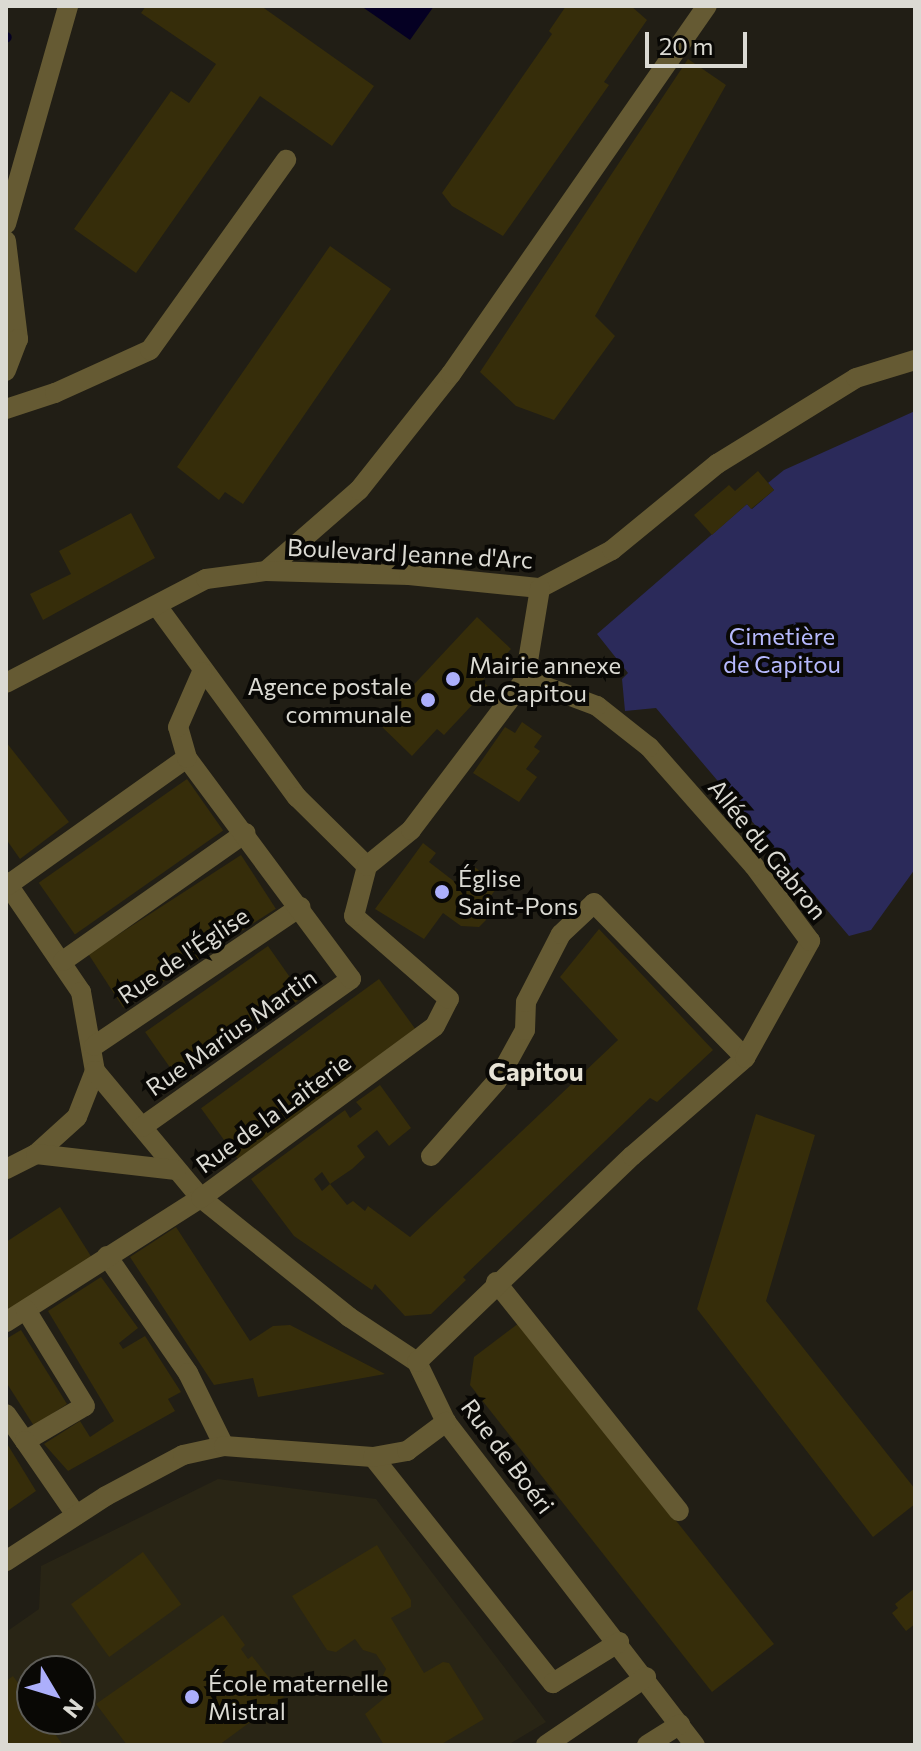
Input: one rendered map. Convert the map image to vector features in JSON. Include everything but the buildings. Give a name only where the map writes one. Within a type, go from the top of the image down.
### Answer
[{"type":"street","points":[[6,224],[68,6]]},
{"type":"street","points":[[266,571],[359,490],[451,374],[707,6]]},
{"type":"street","points":[[6,409],[55,393],[150,350],[286,160]]},
{"type":"street","points":[[6,241],[18,339],[6,371]]},
{"type":"street","name":"Boulevard Jeanne d'Arc","points":[[6,683],[206,579],[266,571],[409,575],[540,588],[612,550],[717,464],[856,378],[915,360]]},
{"type":"street","points":[[157,606],[202,672],[297,797],[367,866],[411,830],[525,679],[540,588]]},
{"type":"street","points":[[202,672],[178,727],[187,758],[300,907]]},
{"type":"street","name":"Allée du Gabron","points":[[417,1362],[496,1282],[745,1058],[810,941],[754,866],[649,747],[597,706],[525,679]]},
{"type":"street","points":[[6,1169],[36,1154],[77,1117],[95,1071],[94,1046],[81,992],[63,961],[7,883],[187,758]]},
{"type":"street","points":[[63,961],[245,833]]},
{"type":"street","name":"Rue de la Laiterie","points":[[6,1322],[201,1198],[435,1026],[449,999],[354,916],[367,866]]},
{"type":"street","points":[[431,1156],[497,1081],[525,1030],[526,1002],[561,934],[594,903],[745,1058]]},
{"type":"street","name":"Rue Marius Martin","points":[[142,1127],[351,979],[300,907]]},
{"type":"street","name":"Rue de l'Église","points":[[94,1046],[300,907]]},
{"type":"street","points":[[95,1071],[201,1198],[349,1317],[417,1362]]},
{"type":"street","points":[[36,1154],[176,1170]]},
{"type":"street","points":[[107,1256],[188,1373],[224,1446]]},
{"type":"street","points":[[496,1282],[679,1511]]},
{"type":"street","points":[[25,1441],[85,1406],[26,1310]]},
{"type":"street","name":"Rue de Boéri","points":[[417,1362],[446,1422],[646,1677],[695,1745]]},
{"type":"street","points":[[6,1414],[76,1515]]},
{"type":"street","points":[[6,1561],[76,1515],[183,1455],[224,1446],[373,1457],[407,1451],[446,1422]]},
{"type":"street","points":[[373,1457],[553,1683],[619,1642]]},
{"type":"street","points":[[559,1742],[646,1677]]},
{"type":"street","points":[[647,1745],[680,1724]]},
{"type":"shaded area","points":[[361,6],[434,6],[410,40]]},
{"type":"shaded area","points":[[218,1479],[376,1499],[546,1722],[508,1745],[6,1745],[6,1632],[39,1609],[41,1566]]},
{"type":"green space","name":"Cimetière de Capitou","points":[[915,411],[915,869],[871,930],[849,936],[656,708],[625,711],[622,679],[628,673],[597,634],[747,504],[752,509],[774,490],[768,483],[784,470]]},
{"type":"place","name":"Mairie annexe de Capitou","points":[[453,679]]},
{"type":"place","name":"Agence postale communale","points":[[428,700]]},
{"type":"place","name":"Église Saint-Pons","points":[[442,892]]},
{"type":"place","name":"École maternelle Mistral","points":[[192,1697]]},
{"type":"district","name":"Capitou","points":[[536,1071]]}]
